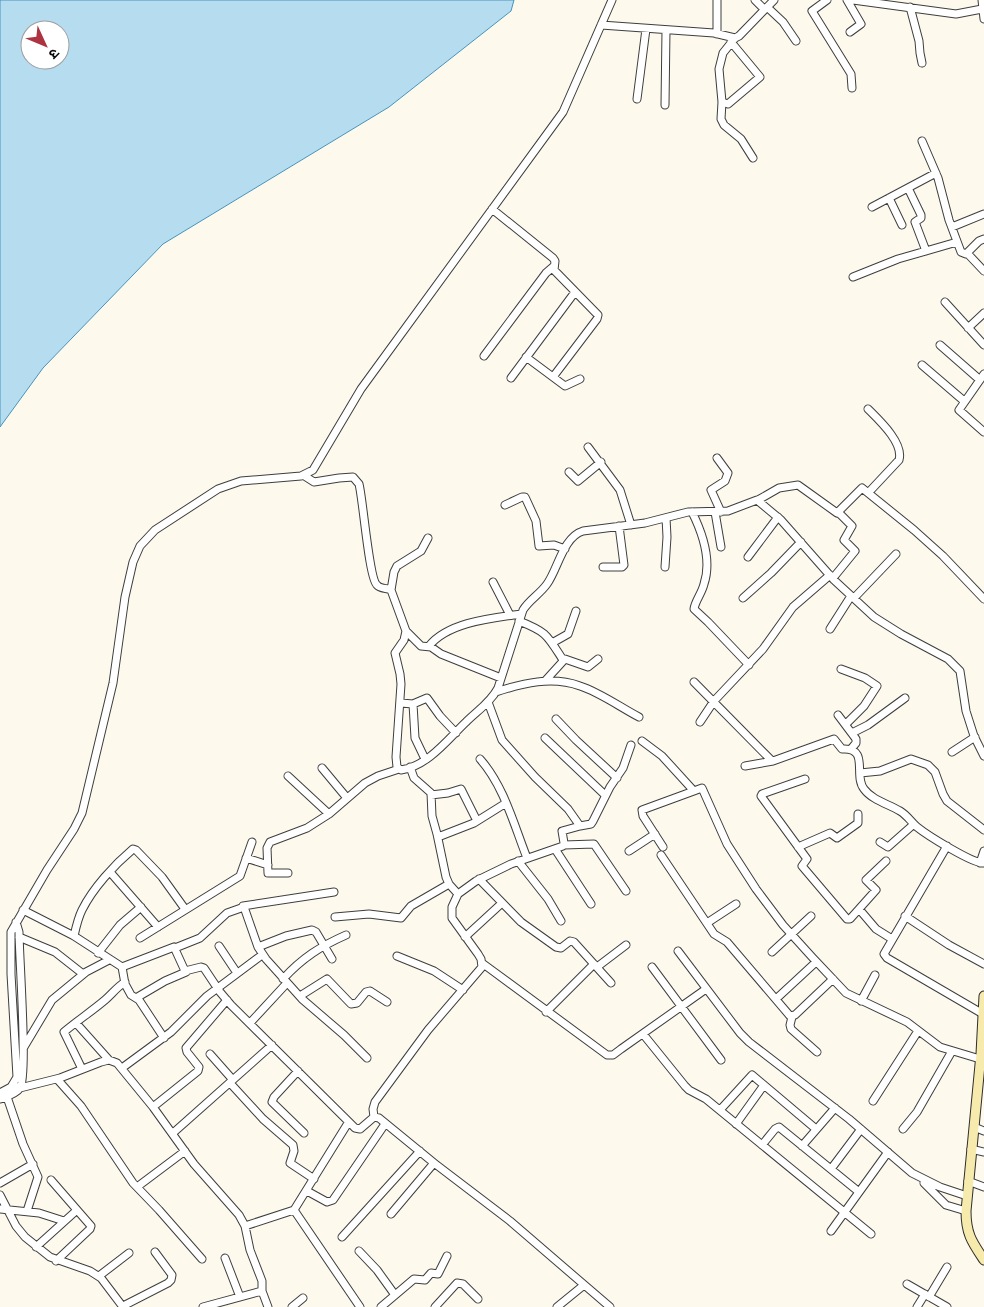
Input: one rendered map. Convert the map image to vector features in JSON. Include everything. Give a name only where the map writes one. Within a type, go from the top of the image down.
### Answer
[{"type":"street","points":[[17,1086],[18,1069],[10,932],[82,813],[113,684],[125,597],[133,562],[140,546],[155,530],[195,503],[230,484],[241,481],[303,475],[315,467],[361,389],[563,112],[612,0]]},
{"type":"street","points":[[717,34],[718,0]]},
{"type":"street","points":[[755,0],[783,22],[796,41]]},
{"type":"street","points":[[753,158],[741,139],[722,124],[719,69],[723,53],[733,40],[774,0]]},
{"type":"street","points":[[827,0],[812,11],[851,74],[852,88]]},
{"type":"street","points":[[847,0],[861,24],[850,32]]},
{"type":"street","points":[[853,0],[885,2],[956,14],[982,9]]},
{"type":"street","points":[[982,0],[984,19]]},
{"type":"street","points":[[910,7],[919,41],[922,63]]},
{"type":"street","points":[[601,25],[701,32],[717,34],[733,40],[760,74],[760,77],[728,104],[722,102]]},
{"type":"street","points":[[637,99],[646,29]]},
{"type":"street","points":[[665,105],[666,30]]},
{"type":"street","points":[[922,141],[936,173],[962,253],[967,252],[984,239]]},
{"type":"street","points":[[872,207],[936,173]]},
{"type":"street","points":[[908,188],[921,218],[916,222],[926,251]]},
{"type":"street","points":[[889,198],[902,225]]},
{"type":"street","points":[[484,356],[546,273],[553,267],[555,261],[492,209]]},
{"type":"street","points":[[952,227],[984,214]]},
{"type":"street","points":[[853,277],[898,259],[957,242]]},
{"type":"street","points":[[967,252],[984,271]]},
{"type":"street","points":[[553,267],[597,313],[598,317],[553,377]]},
{"type":"street","points":[[511,378],[575,292]]},
{"type":"street","points":[[945,302],[984,345]]},
{"type":"street","points":[[968,328],[984,313]]},
{"type":"street","points":[[940,345],[982,377],[959,411],[984,432]]},
{"type":"street","points":[[526,357],[566,386],[580,379]]},
{"type":"street","points":[[922,365],[964,401]]},
{"type":"street","points":[[868,409],[887,429],[895,441],[900,456],[899,460],[869,492]]},
{"type":"street","points":[[588,447],[620,490],[631,525]]},
{"type":"street","points":[[717,458],[728,473],[725,481],[710,490],[718,512],[721,547]]},
{"type":"street","points":[[569,472],[578,481],[600,462]]},
{"type":"street","points":[[303,475],[314,482],[355,478],[362,493],[368,546],[375,583],[378,587],[391,590]]},
{"type":"street","points":[[288,873],[268,873],[267,848],[270,842],[299,832],[329,814],[365,783],[378,776],[399,769],[403,770],[425,759],[439,750],[488,702],[496,692],[520,617],[526,605],[548,582],[575,535],[579,532],[631,525],[692,512],[718,512],[738,508],[758,500],[779,488],[798,484],[839,513],[852,525],[844,540],[855,551],[832,577],[793,607],[775,633],[749,665],[714,702],[700,722]]},
{"type":"street","points":[[839,513],[861,488],[869,492],[928,543],[984,599]]},
{"type":"street","points":[[505,505],[525,497],[536,521],[539,546],[554,545],[566,549]]},
{"type":"street","points":[[758,500],[778,518],[832,577],[874,617],[948,659],[960,670],[966,711],[984,756]]},
{"type":"street","points":[[692,512],[701,533],[708,567],[704,584],[694,609],[749,665]]},
{"type":"street","points":[[665,568],[666,518]]},
{"type":"street","points":[[748,557],[778,518]]},
{"type":"street","points":[[603,567],[622,567],[624,565],[619,526]]},
{"type":"street","points":[[428,538],[421,551],[397,566],[394,572],[391,590],[406,631],[420,645],[429,646],[441,654],[501,678]]},
{"type":"street","points":[[743,598],[801,542]]},
{"type":"street","points":[[830,629],[852,597],[896,554]]},
{"type":"street","points":[[492,582],[510,615]]},
{"type":"street","points":[[552,643],[568,634],[576,611]]},
{"type":"street","points":[[429,646],[440,636],[455,628],[510,615],[520,617],[544,632],[563,660]]},
{"type":"street","points":[[399,769],[396,757],[401,677],[395,654],[404,640],[406,631]]},
{"type":"street","points":[[545,681],[563,660],[567,659],[588,667],[598,660]]},
{"type":"street","points":[[841,669],[865,678],[877,686],[858,712],[846,724]]},
{"type":"street","points":[[496,692],[522,684],[545,681],[580,686],[639,717]]},
{"type":"street","points":[[694,682],[772,761]]},
{"type":"street","points":[[400,703],[412,704],[427,698],[442,719],[456,733]]},
{"type":"street","points":[[852,733],[872,722],[905,698]]},
{"type":"street","points":[[488,702],[502,740],[568,810],[580,826]]},
{"type":"street","points":[[412,704],[415,738],[425,759]]},
{"type":"street","points":[[838,716],[846,724],[856,743],[851,749]]},
{"type":"street","points":[[556,719],[617,778]]},
{"type":"street","points":[[952,752],[975,737]]},
{"type":"street","points":[[545,738],[605,795]]},
{"type":"street","points":[[745,766],[772,761],[833,739],[842,749],[851,749],[855,752],[858,759],[860,781],[865,791],[903,813],[914,824],[947,846],[983,863],[984,851]]},
{"type":"street","points":[[642,741],[662,756],[693,790]]},
{"type":"street","points":[[564,845],[562,831],[590,824],[593,821],[601,808],[605,795],[623,768],[631,746]]},
{"type":"street","points":[[480,759],[491,774],[506,804],[527,858]]},
{"type":"street","points":[[860,773],[880,771],[911,759],[928,765],[935,772],[943,794],[948,801],[984,830]]},
{"type":"street","points":[[410,767],[414,778],[429,790],[431,795],[432,816],[446,877],[449,884],[458,894]]},
{"type":"street","points":[[322,768],[346,798]]},
{"type":"street","points":[[288,776],[329,814]]},
{"type":"street","points":[[806,779],[761,795],[807,859],[802,866],[847,919],[850,919],[876,890],[866,881],[886,861]]},
{"type":"street","points":[[431,795],[461,789],[477,821]]},
{"type":"street","points":[[663,846],[643,816],[642,810],[693,790],[703,789],[727,844],[756,889],[816,962],[846,993],[903,1020],[940,1047],[977,1058]]},
{"type":"street","points":[[438,837],[477,821],[506,804]]},
{"type":"street","points":[[798,847],[830,832],[837,838],[858,822],[858,814]]},
{"type":"street","points":[[880,842],[888,847],[914,824]]},
{"type":"street","points":[[629,851],[655,834]]},
{"type":"street","points":[[140,938],[240,876],[252,842]]},
{"type":"street","points":[[626,891],[594,844],[564,845],[518,861],[480,880],[458,894],[452,907],[452,918],[478,954],[482,964],[607,1056],[613,1055],[706,989]]},
{"type":"street","points":[[947,846],[884,954],[887,958],[982,1012]]},
{"type":"street","points":[[555,849],[591,904]]},
{"type":"street","points":[[74,936],[81,912],[87,901],[110,872],[131,850],[136,850],[162,877],[185,909]]},
{"type":"street","points":[[661,855],[716,936],[727,942],[792,1017]]},
{"type":"street","points":[[246,858],[268,865]]},
{"type":"street","points":[[518,861],[548,899],[561,921]]},
{"type":"street","points":[[110,872],[158,927]]},
{"type":"street","points":[[480,880],[526,926],[556,946],[561,948],[570,941],[574,942],[611,982]]},
{"type":"street","points":[[335,917],[369,914],[401,918],[411,906],[449,884]]},
{"type":"street","points":[[122,967],[200,938],[227,913],[243,906],[334,892]]},
{"type":"street","points":[[465,937],[502,903]]},
{"type":"street","points":[[707,924],[736,904]]},
{"type":"street","points":[[243,906],[262,955],[300,996],[367,1058]]},
{"type":"street","points":[[98,953],[120,925],[141,907]]},
{"type":"street","points":[[858,909],[873,926],[892,939]]},
{"type":"street","points":[[22,910],[74,936],[122,967]]},
{"type":"street","points":[[772,952],[811,916]]},
{"type":"street","points":[[905,916],[982,963]]},
{"type":"street","points":[[16,922],[19,937],[23,1048],[22,1084],[2,1096],[33,1164],[38,1180],[27,1211]]},
{"type":"street","points":[[258,947],[286,936],[312,930],[316,932],[332,959]]},
{"type":"street","points":[[250,1023],[300,962],[324,945],[346,935]]},
{"type":"street","points":[[19,937],[55,952],[83,974]]},
{"type":"street","points":[[546,1012],[595,966],[626,945]]},
{"type":"street","points":[[219,946],[237,974]]},
{"type":"street","points":[[175,948],[186,972]]},
{"type":"street","points":[[678,951],[745,1038],[861,1129],[921,1179],[946,1205],[963,1210]]},
{"type":"street","points":[[122,1068],[164,1038],[217,988],[262,955]]},
{"type":"street","points":[[397,956],[434,970],[463,990]]},
{"type":"street","points":[[23,1048],[48,1004],[83,974],[109,960]]},
{"type":"street","points":[[776,999],[816,962]]},
{"type":"street","points":[[374,1117],[373,1109],[375,1102],[428,1030],[479,972],[482,964]]},
{"type":"street","points":[[122,967],[124,982],[131,995],[136,998],[164,1038]]},
{"type":"street","points":[[136,998],[165,981],[202,967],[227,1000],[348,1123],[354,1128],[360,1129],[374,1117]]},
{"type":"street","points":[[652,967],[721,1060]]},
{"type":"street","points":[[861,1001],[875,974]]},
{"type":"street","points":[[300,996],[327,978],[351,1004],[357,1003],[366,992],[370,991],[387,1002]]},
{"type":"street","points":[[817,1052],[791,1029],[790,1025],[792,1017],[832,979]]},
{"type":"street","points":[[82,1069],[64,1032],[103,1002],[114,992],[115,988],[124,982]]},
{"type":"street","points":[[984,996],[982,1012],[983,1034],[977,1058],[981,1088],[974,1127],[968,1181],[963,1195],[966,1226],[970,1238],[984,1260]]},
{"type":"street","points":[[153,1107],[198,1071],[199,1068],[186,1048],[227,1000]]},
{"type":"street","points":[[76,1023],[109,1060],[117,1063],[122,1068],[173,1133],[199,1170],[237,1211],[245,1226],[250,1250],[262,1282],[262,1291],[268,1307]]},
{"type":"street","points":[[873,1101],[918,1032]]},
{"type":"street","points":[[643,1034],[685,1086],[720,1110],[871,1234]]},
{"type":"street","points":[[173,1133],[272,1045]]},
{"type":"street","points":[[904,1129],[917,1112],[952,1051]]},
{"type":"street","points":[[210,1054],[263,1119],[294,1147],[290,1161],[292,1165],[314,1179]]},
{"type":"street","points":[[17,1086],[57,1079],[109,1060]]},
{"type":"street","points":[[298,1071],[274,1097],[272,1102],[304,1133]]},
{"type":"street","points":[[720,1110],[750,1075],[753,1075],[816,1129]]},
{"type":"street","points":[[57,1079],[81,1106],[137,1187],[202,1260]]},
{"type":"street","points":[[736,1124],[764,1085]]},
{"type":"street","points":[[802,1146],[835,1108]]},
{"type":"street","points":[[374,1117],[379,1118],[510,1221],[610,1307]]},
{"type":"street","points":[[245,1226],[294,1210],[348,1123]]},
{"type":"street","points":[[307,1191],[327,1202],[335,1199],[386,1124]]},
{"type":"street","points":[[762,1145],[775,1129],[779,1127],[859,1192]]},
{"type":"street","points":[[974,1127],[984,1131]]},
{"type":"street","points":[[831,1169],[861,1129]]},
{"type":"street","points":[[972,1149],[984,1152]]},
{"type":"street","points":[[137,1187],[185,1151]]},
{"type":"street","points":[[342,1237],[420,1151]]},
{"type":"street","points":[[831,1231],[888,1152]]},
{"type":"street","points":[[391,1214],[434,1163]]},
{"type":"street","points":[[0,1183],[33,1164]]},
{"type":"street","points":[[921,1179],[963,1195]]},
{"type":"street","points":[[51,1180],[90,1223],[91,1228],[56,1260]]},
{"type":"street","points":[[968,1181],[984,1188]]},
{"type":"street","points":[[0,1194],[18,1230],[36,1247],[56,1260],[90,1271],[99,1276],[123,1306],[171,1280],[172,1275],[155,1252]]},
{"type":"street","points":[[0,1210],[27,1211],[64,1221]]},
{"type":"street","points":[[36,1247],[77,1210]]},
{"type":"street","points":[[294,1210],[360,1307]]},
{"type":"street","points":[[360,1251],[395,1295]]},
{"type":"street","points":[[99,1276],[129,1253]]},
{"type":"street","points":[[381,1307],[414,1279],[425,1280],[431,1274],[438,1274],[447,1256]]},
{"type":"street","points":[[225,1258],[240,1297]]},
{"type":"street","points":[[917,1307],[947,1267]]},
{"type":"street","points":[[435,1307],[458,1283],[463,1284],[478,1299]]},
{"type":"street","points":[[907,1284],[947,1307]]},
{"type":"street","points":[[557,1307],[584,1285]]},
{"type":"street","points":[[203,1307],[262,1291]]},
{"type":"street","points":[[292,1307],[303,1298]]},
{"type":"water","points":[[0,0],[514,0],[511,11],[389,107],[163,244],[43,368],[0,427]]}]
